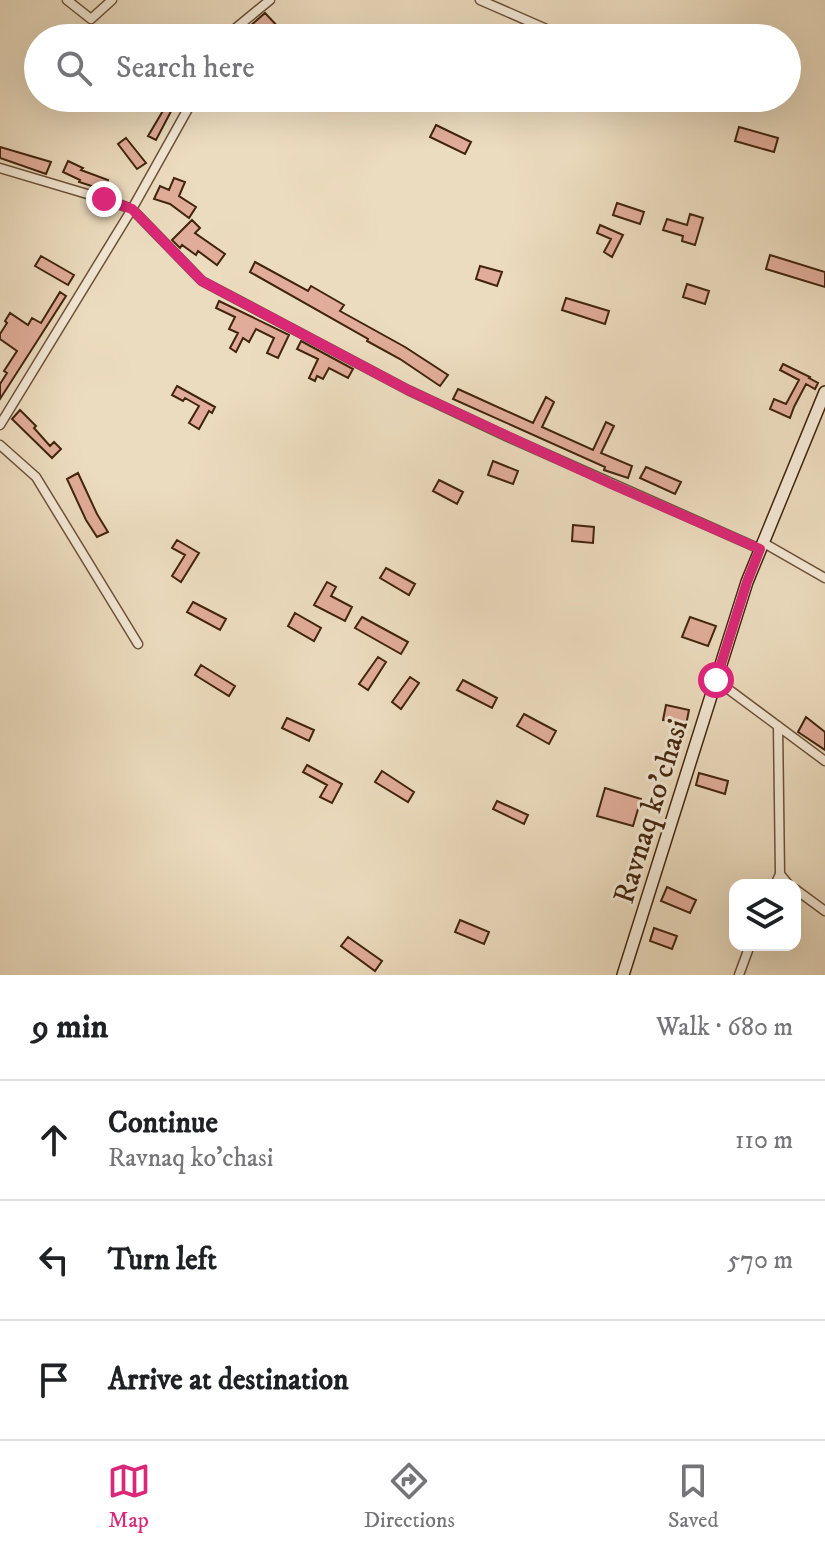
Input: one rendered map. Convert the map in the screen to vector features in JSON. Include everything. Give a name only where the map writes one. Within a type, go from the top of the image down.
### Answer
[{"type":"street","points":[[67,0],[91,19],[112,0]]},
{"type":"street","points":[[241,24],[270,0]]},
{"type":"street","points":[[480,0],[535,24]]},
{"type":"street","points":[[0,425],[132,209],[186,112]]},
{"type":"street","points":[[0,168],[132,209],[202,281],[408,390],[533,449],[761,545],[825,578]]},
{"type":"street","name":"Ravnaq ko'chasi","points":[[623,975],[747,582],[825,392]]},
{"type":"street","points":[[0,445],[36,477],[138,644]]},
{"type":"street","points":[[716,680],[825,761]]},
{"type":"street","points":[[778,726],[778,879]]},
{"type":"street","points":[[780,874],[784,879]]},
{"type":"street","points":[[801,893],[825,911]]},
{"type":"street","points":[[739,975],[748,951]]},
{"type":"building","points":[[265,13],[275,24],[252,24]]},
{"type":"building","points":[[162,112],[171,112],[156,140],[148,136]]},
{"type":"building","points":[[436,125],[471,142],[465,154],[430,137]]},
{"type":"building","points":[[739,127],[778,138],[774,152],[735,141]]},
{"type":"building","points":[[126,138],[146,163],[137,169],[118,144]]},
{"type":"building","points":[[0,147],[51,162],[46,174],[0,158]]},
{"type":"building","points":[[68,161],[83,168],[81,170],[108,180],[104,190],[79,182],[63,172]]},
{"type":"building","points":[[174,178],[185,182],[179,196],[196,207],[189,218],[170,204],[154,199],[160,186],[169,190]]},
{"type":"building","points":[[617,203],[644,212],[640,224],[613,215]]},
{"type":"building","points":[[690,214],[703,218],[695,245],[682,241],[683,236],[663,230],[667,219],[687,225]]},
{"type":"building","points":[[192,220],[200,228],[195,233],[225,254],[217,265],[198,251],[196,255],[182,245],[180,248],[172,240]]},
{"type":"building","points":[[600,225],[623,235],[612,257],[604,252],[611,239],[597,233]]},
{"type":"building","points":[[770,255],[825,272],[825,287],[766,269]]},
{"type":"building","points":[[41,256],[74,275],[68,285],[35,266]]},
{"type":"building","points":[[255,262],[308,291],[311,286],[344,305],[340,311],[448,375],[440,386],[368,339],[250,272]]},
{"type":"building","points":[[480,266],[502,272],[497,286],[476,279]]},
{"type":"building","points":[[687,284],[709,291],[705,304],[683,297]]},
{"type":"building","points":[[60,292],[66,296],[0,399],[0,384],[7,373],[4,371],[17,351],[0,339],[7,323],[5,321],[10,313],[28,325],[32,318],[41,323]]},
{"type":"building","points":[[566,298],[609,311],[605,324],[562,310]]},
{"type":"building","points":[[219,301],[289,335],[278,358],[267,353],[274,338],[256,329],[249,342],[243,338],[236,352],[230,348],[238,333],[229,329],[235,317],[216,308]]},
{"type":"building","points":[[301,341],[353,369],[348,378],[329,368],[323,379],[317,376],[315,381],[309,378],[318,359],[297,349]]},
{"type":"building","points":[[783,364],[818,383],[815,389],[806,384],[790,418],[770,409],[774,399],[786,404],[799,380],[780,370]]},
{"type":"building","points":[[177,386],[215,407],[212,413],[209,411],[199,429],[189,423],[199,406],[172,395]]},
{"type":"building","points":[[458,389],[533,423],[546,397],[554,402],[542,427],[593,450],[606,422],[614,426],[601,453],[632,466],[628,478],[604,470],[605,467],[453,399]]},
{"type":"building","points":[[20,410],[50,446],[54,442],[61,449],[52,458],[12,419]]},
{"type":"building","points":[[493,461],[518,471],[513,484],[488,475]]},
{"type":"building","points":[[646,467],[681,482],[675,494],[640,478]]},
{"type":"building","points":[[78,473],[108,532],[97,537],[67,479]]},
{"type":"building","points":[[439,480],[463,492],[457,504],[433,491]]},
{"type":"building","points":[[573,525],[594,527],[593,543],[572,541]]},
{"type":"building","points":[[177,540],[199,553],[181,582],[172,576],[185,555],[172,548]]},
{"type":"building","points":[[386,568],[415,584],[409,595],[380,578]]},
{"type":"building","points":[[327,582],[336,587],[331,596],[352,607],[345,621],[314,605]]},
{"type":"building","points":[[193,602],[226,619],[220,630],[187,612]]},
{"type":"building","points":[[295,613],[321,628],[314,641],[288,626]]},
{"type":"building","points":[[362,617],[408,642],[401,654],[355,628]]},
{"type":"building","points":[[690,617],[716,626],[708,646],[682,637]]},
{"type":"building","points":[[378,657],[386,662],[368,690],[359,684]]},
{"type":"building","points":[[201,665],[235,686],[229,696],[195,675]]},
{"type":"building","points":[[410,677],[419,683],[401,709],[392,702]]},
{"type":"building","points":[[463,680],[497,698],[492,708],[457,690]]},
{"type":"building","points":[[666,705],[689,710],[686,725],[663,720]]},
{"type":"building","points":[[524,714],[556,731],[549,744],[517,726]]},
{"type":"building","points":[[806,717],[825,732],[825,750],[798,732]]},
{"type":"building","points":[[287,718],[314,730],[309,741],[282,728]]},
{"type":"building","points":[[307,765],[342,784],[332,803],[320,797],[327,785],[303,772]]},
{"type":"building","points":[[382,771],[414,792],[408,802],[375,782]]},
{"type":"building","points":[[699,773],[728,781],[725,794],[696,785]]},
{"type":"building","points":[[605,788],[641,799],[633,826],[597,816]]},
{"type":"building","points":[[497,801],[528,815],[524,824],[493,809]]},
{"type":"building","points":[[667,887],[696,900],[690,913],[661,901]]},
{"type":"building","points":[[460,920],[489,932],[484,944],[455,932]]},
{"type":"building","points":[[654,928],[677,936],[672,949],[650,941]]},
{"type":"building","points":[[348,937],[382,961],[375,971],[341,946]]},
{"type":"route","points":[[104,199],[132,209],[202,281],[408,390],[760,549],[716,680]]}]
